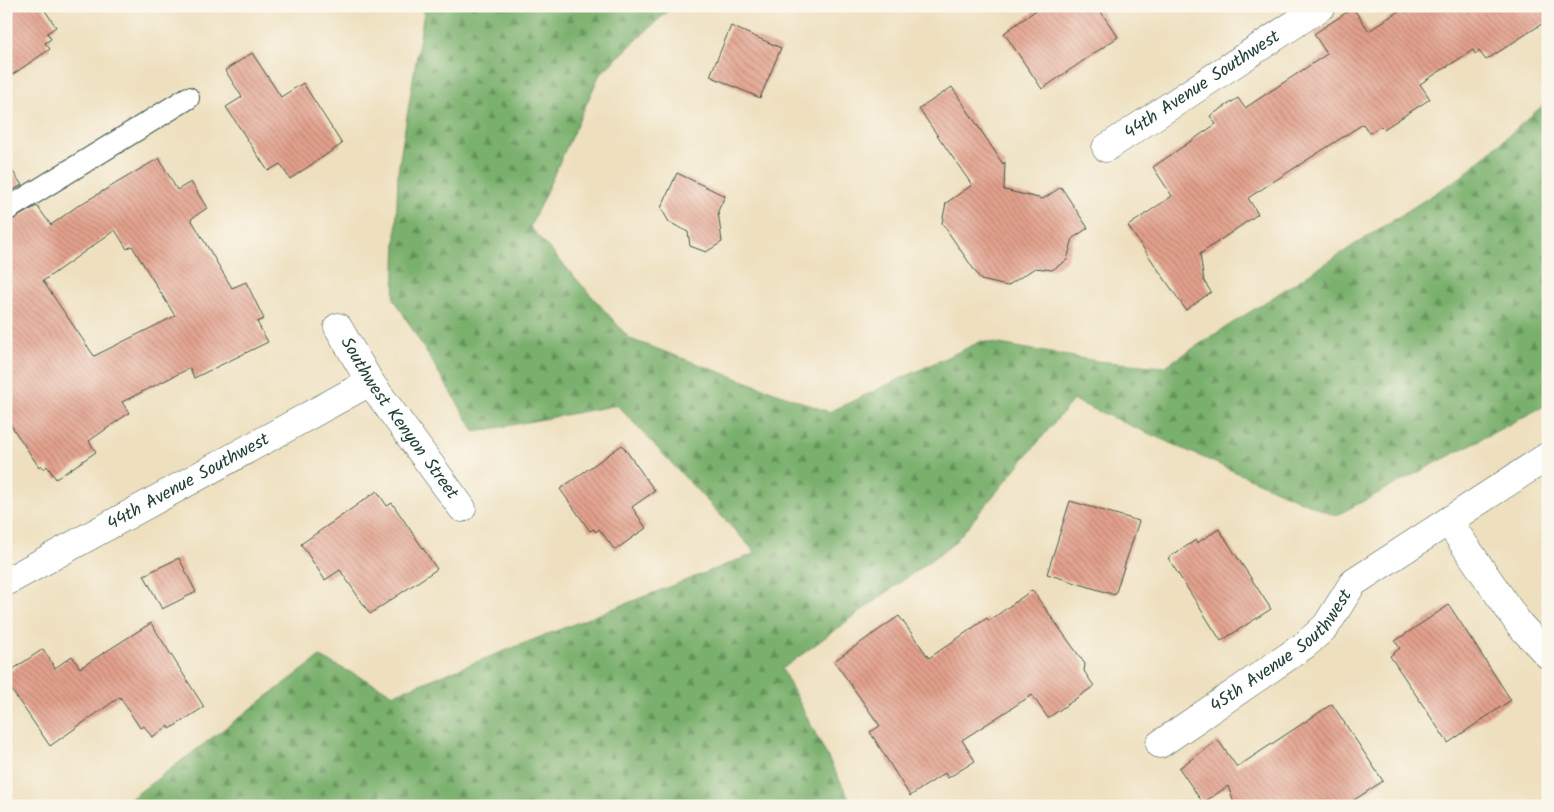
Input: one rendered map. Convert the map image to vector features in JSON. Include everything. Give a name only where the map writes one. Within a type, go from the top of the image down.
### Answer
[{"type":"street","name":"44th Avenue Southwest","points":[[1106,148],[1322,6]]},
{"type":"street","name":"Southwest Kenyon Street","points":[[338,327],[370,382],[462,508]]},
{"type":"street","name":"44th Avenue Southwest","points":[[8,578],[370,382]]},
{"type":"street","name":"45th Avenue Southwest","points":[[1160,744],[1305,645],[1326,626],[1352,582],[1548,456]]},
{"type":"street","points":[[1448,521],[1519,624],[1548,655]]},
{"type":"lane","points":[[6,210],[188,98]]},
{"type":"green space","points":[[425,6],[673,6],[600,74],[530,227],[630,339],[829,412],[982,341],[1097,361],[1164,367],[1462,176],[1548,101],[1548,404],[1335,516],[1073,400],[954,543],[782,669],[850,800],[845,806],[665,806],[661,801],[653,806],[121,806],[320,657],[394,694],[756,553],[617,405],[475,432],[394,299],[398,171]]},
{"type":"building","points":[[6,6],[42,6],[56,27],[47,33],[51,39],[45,43],[50,49],[6,79]]},
{"type":"building","points":[[1042,6],[1097,6],[1118,37],[1042,89],[1004,33]]},
{"type":"building","points":[[1406,6],[1548,6],[1548,20],[1486,60],[1479,51],[1475,54],[1473,50],[1420,84],[1430,99],[1384,129],[1381,126],[1369,133],[1363,124],[1248,198],[1258,214],[1200,254],[1204,281],[1211,292],[1186,310],[1128,226],[1172,196],[1153,167],[1216,124],[1210,116],[1238,98],[1245,108],[1327,54],[1314,34],[1353,8],[1369,31]]},
{"type":"building","points":[[731,26],[781,48],[760,98],[710,76]]},
{"type":"building","points":[[252,53],[281,97],[303,83],[342,144],[290,179],[280,164],[268,171],[226,107],[242,97],[225,70]]},
{"type":"building","points":[[952,87],[1003,164],[1005,162],[1004,190],[1043,199],[1061,187],[1088,228],[1073,238],[1067,260],[1052,270],[1035,268],[1007,286],[981,280],[942,223],[946,203],[972,185],[919,109]]},
{"type":"building","points":[[159,158],[177,190],[191,182],[207,208],[191,219],[232,288],[246,282],[264,319],[257,322],[268,342],[194,378],[190,368],[122,402],[129,413],[89,441],[96,452],[56,479],[47,466],[44,469],[41,465],[39,467],[6,418],[6,223],[37,206],[51,225],[76,207]],"holes":[[[115,230],[127,249],[132,246],[175,316],[94,356],[43,281]]]},
{"type":"building","points":[[6,162],[22,185],[6,194]]},
{"type":"building","points":[[677,173],[725,196],[718,211],[722,242],[706,252],[690,246],[688,232],[669,222],[661,208]]},
{"type":"building","points":[[622,445],[655,491],[632,507],[646,528],[615,550],[599,529],[596,532],[594,529],[590,531],[560,489]]},
{"type":"building","points":[[377,491],[387,506],[392,503],[437,569],[370,614],[340,570],[325,580],[301,544]]},
{"type":"building","points":[[1070,501],[1139,521],[1115,595],[1047,574]]},
{"type":"building","points":[[1219,529],[1271,609],[1221,641],[1168,558],[1196,540],[1197,543]]},
{"type":"building","points":[[179,558],[196,592],[162,609],[144,575]]},
{"type":"building","points":[[1032,590],[1085,664],[1084,671],[1094,686],[1048,718],[1032,695],[962,740],[975,761],[948,778],[945,773],[910,796],[870,732],[880,726],[834,661],[899,616],[929,658],[987,618],[989,621]]},
{"type":"building","points":[[1449,605],[1511,700],[1448,743],[1390,656],[1400,648],[1395,641]]},
{"type":"building","points":[[151,623],[204,707],[170,729],[169,726],[152,737],[144,726],[140,728],[120,697],[50,746],[6,682],[6,674],[43,649],[55,668],[72,656],[80,668]]},
{"type":"building","points":[[1332,704],[1383,781],[1345,806],[1235,806],[1228,786],[1203,803],[1179,768],[1218,740],[1237,767]]}]
